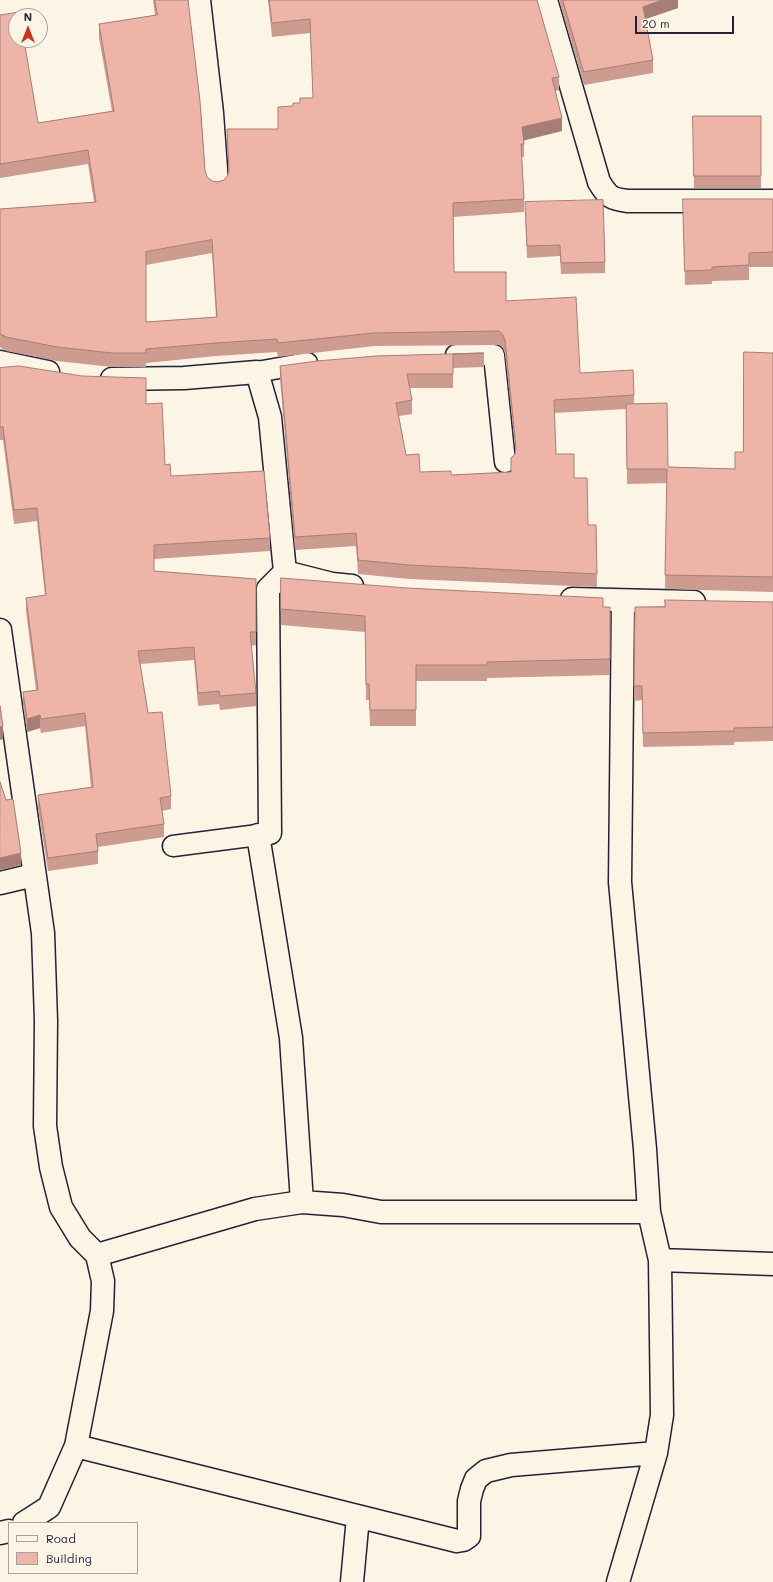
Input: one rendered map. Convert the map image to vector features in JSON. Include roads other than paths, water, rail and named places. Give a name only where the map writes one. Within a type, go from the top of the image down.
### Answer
[{"type":"street","points":[[199,0],[211,106],[217,183]]},
{"type":"street","points":[[546,0],[599,182],[605,192],[614,199],[628,200],[773,201]]},
{"type":"street","points":[[0,362],[66,374]]},
{"type":"street","points":[[89,377],[112,379],[184,378],[257,372],[270,417],[285,572]]},
{"type":"street","points":[[285,572],[332,584],[370,587]]},
{"type":"street","points":[[285,572],[268,589],[270,833],[258,835],[290,1038],[302,1202]]},
{"type":"street","points":[[551,598],[718,603]]},
{"type":"street","points":[[618,1582],[656,1453],[662,1415],[660,1260],[649,1212],[645,1149],[620,882],[623,601]]},
{"type":"street","points":[[0,630],[43,933],[46,1021],[45,1126],[51,1167],[61,1207],[80,1238],[97,1255],[103,1281],[102,1311],[76,1446],[49,1507],[26,1522]]},
{"type":"street","points":[[0,882],[34,875]]},
{"type":"street","points":[[97,1255],[256,1209],[302,1202],[343,1205],[381,1212],[649,1212]]},
{"type":"street","points":[[660,1260],[773,1264]]},
{"type":"street","points":[[76,1446],[457,1541],[463,1540],[469,1536],[469,1501],[472,1489],[476,1479],[486,1471],[511,1465],[656,1453]]},
{"type":"street","points":[[352,1582],[358,1516]]},
{"type":"lane","points":[[440,356],[494,354],[505,462]]},
{"type":"lane","points":[[257,372],[290,365],[327,361]]},
{"type":"lane","points":[[172,846],[258,835]]}]
